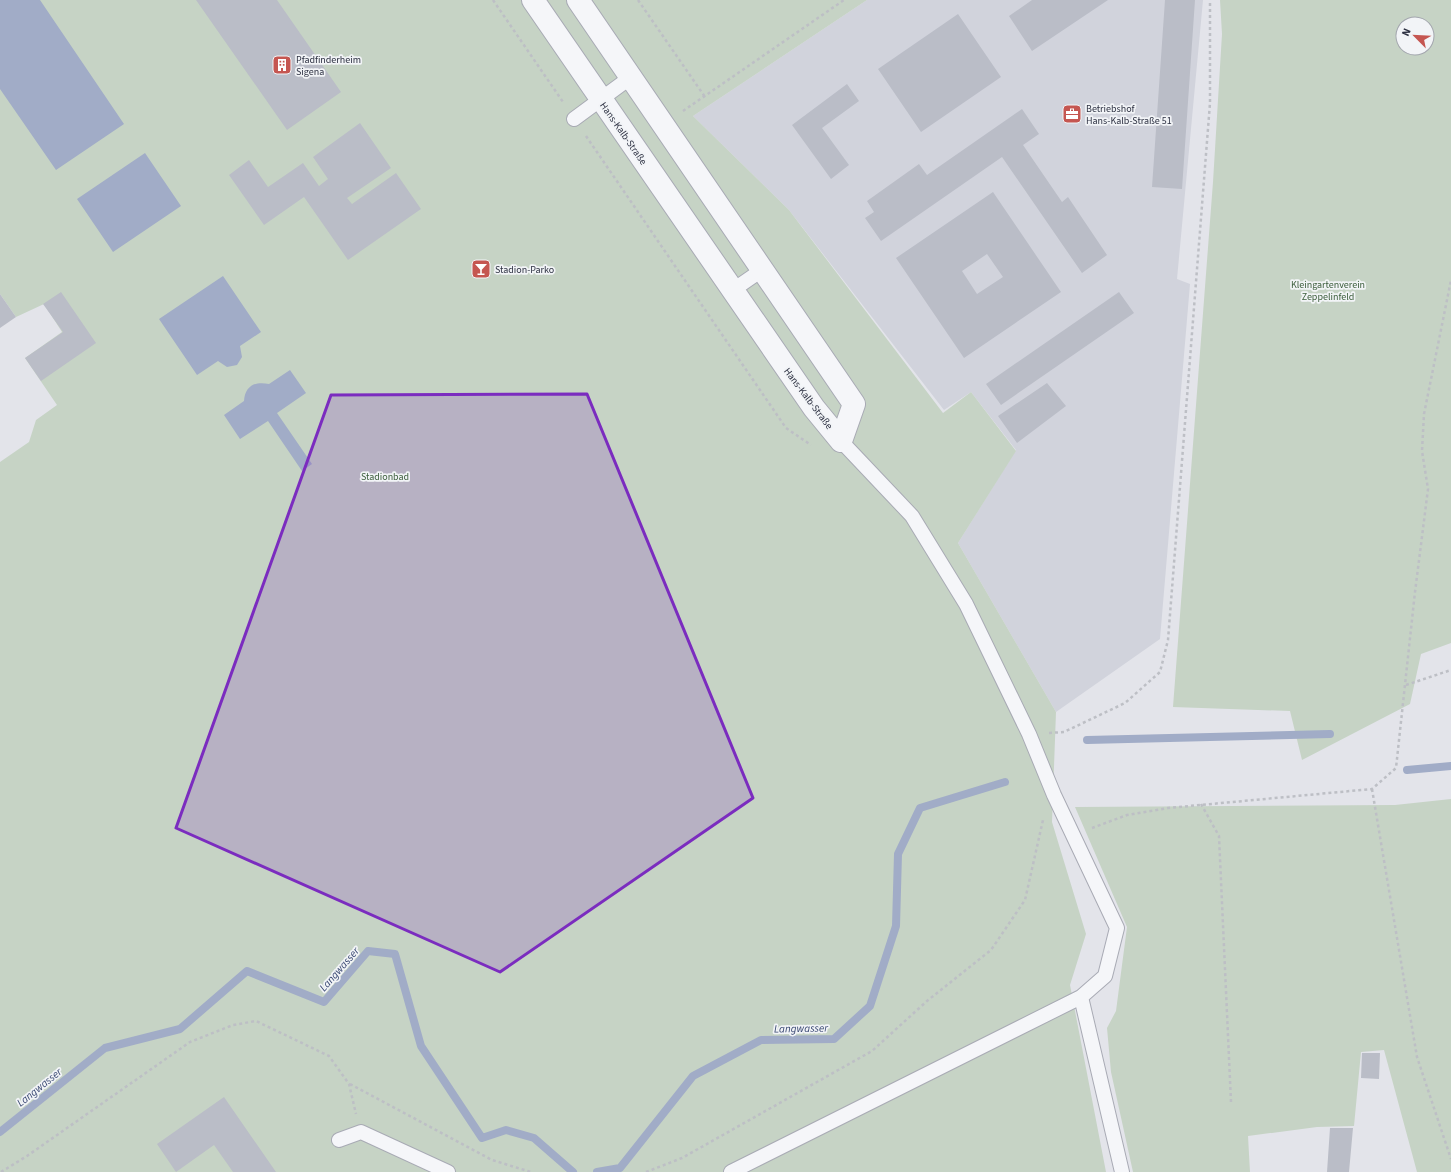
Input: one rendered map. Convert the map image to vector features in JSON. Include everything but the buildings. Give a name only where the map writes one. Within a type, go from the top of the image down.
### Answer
[{"type":"street","name":"Hans-Kalb-Straße","points":[[533,0],[814,408],[842,441]]},
{"type":"street","name":"Hans-Kalb-Straße","points":[[578,0],[854,404],[842,441]]},
{"type":"lane","points":[[574,119],[631,77]]},
{"type":"lane","points":[[733,290],[762,270]]},
{"type":"lane","points":[[731,1172],[1081,996],[1105,976],[1117,928],[1054,795],[1029,734],[966,604],[912,516],[842,441]]},
{"type":"lane","points":[[1081,996],[1122,1172]]},
{"type":"lane","points":[[339,1140],[361,1132],[448,1172]]},
{"type":"path","points":[[493,0],[786,428],[810,445],[842,441]]},
{"type":"path","points":[[638,0],[705,97]]},
{"type":"path","points":[[662,123],[705,97],[842,0]]},
{"type":"path","points":[[1029,734],[1064,732],[1125,703],[1160,672],[1162,665],[1168,640],[1210,104],[1210,0]]},
{"type":"path","points":[[1073,835],[1127,815],[1202,804],[1372,788],[1396,768],[1428,489],[1422,451],[1424,414],[1451,280]]},
{"type":"path","points":[[1406,685],[1451,670]]},
{"type":"path","points":[[1372,788],[1417,1057],[1451,1159]]},
{"type":"path","points":[[646,1172],[682,1158],[872,1051],[927,1001],[991,950],[1025,900],[1044,816],[1054,795]]},
{"type":"path","points":[[1202,804],[1219,836],[1231,1102]]},
{"type":"path","points":[[1,1172],[27,1156],[190,1042],[233,1025],[256,1021],[329,1056],[349,1084],[361,1132]]},
{"type":"path","points":[[349,1084],[492,1160],[531,1172]]},
{"type":"highlighted area","points":[[587,394],[753,798],[500,972],[176,828],[331,395]]},
{"type":"shaded area","points":[[867,0],[1203,0],[1177,279],[1190,284],[1160,639],[1056,712],[958,543],[1016,450],[971,392],[944,410],[789,210],[693,116]]},
{"type":"green space","name":"Stadionbad","points":[[0,0],[867,0],[693,116],[789,210],[943,413],[971,392],[1016,451],[958,543],[1056,712],[1052,822],[1086,934],[1070,985],[1106,1172],[0,1172],[0,462],[29,442],[36,420],[57,405],[25,358],[62,332],[44,304],[16,317],[0,294]]},
{"type":"green space","name":"Kleingartenverein Zeppelinfeld","points":[[1220,0],[1451,0],[1451,643],[1421,654],[1410,704],[1302,760],[1290,711],[1173,707],[1213,182],[1222,34]]},
{"type":"green space","points":[[1451,799],[1451,1172],[1417,1172],[1384,1050],[1361,1052],[1354,1126],[1317,1127],[1248,1136],[1250,1172],[1133,1172],[1111,1072],[1107,1028],[1116,1011],[1127,927],[1075,807],[1395,805]]},
{"type":"water","points":[[0,0],[40,0],[124,124],[56,170],[0,89]]},
{"type":"water","points":[[145,153],[181,206],[113,252],[77,199]]},
{"type":"water","points":[[223,276],[261,332],[240,346],[242,357],[237,365],[227,367],[218,361],[197,375],[159,319]]},
{"type":"water","points":[[290,370],[306,393],[277,413],[312,464],[302,471],[268,421],[240,439],[224,415],[244,401],[246,392],[249,388],[259,383],[269,384]]},
{"type":"waterway","points":[[1087,740],[1330,734]]},
{"type":"waterway","name":"Langwasser","points":[[1407,770],[1451,766]]},
{"type":"waterway","name":"Langwasser","points":[[597,1172],[620,1168],[693,1076],[761,1040],[834,1039],[870,1006],[896,926],[898,854],[920,808],[1005,782]]},
{"type":"waterway","name":"Langwasser","points":[[0,1132],[105,1048],[180,1029],[247,971],[324,1002],[368,951],[395,954],[421,1046],[482,1138],[506,1130],[534,1138],[573,1172]]},
{"type":"place","name":"Pfadfinderheim Sigena","points":[[282,65]]},
{"type":"place","name":"Betriebshof Hans-Kalb-Straße 51","points":[[1072,114]]},
{"type":"place","name":"Stadion-Parko","points":[[481,269]]}]
